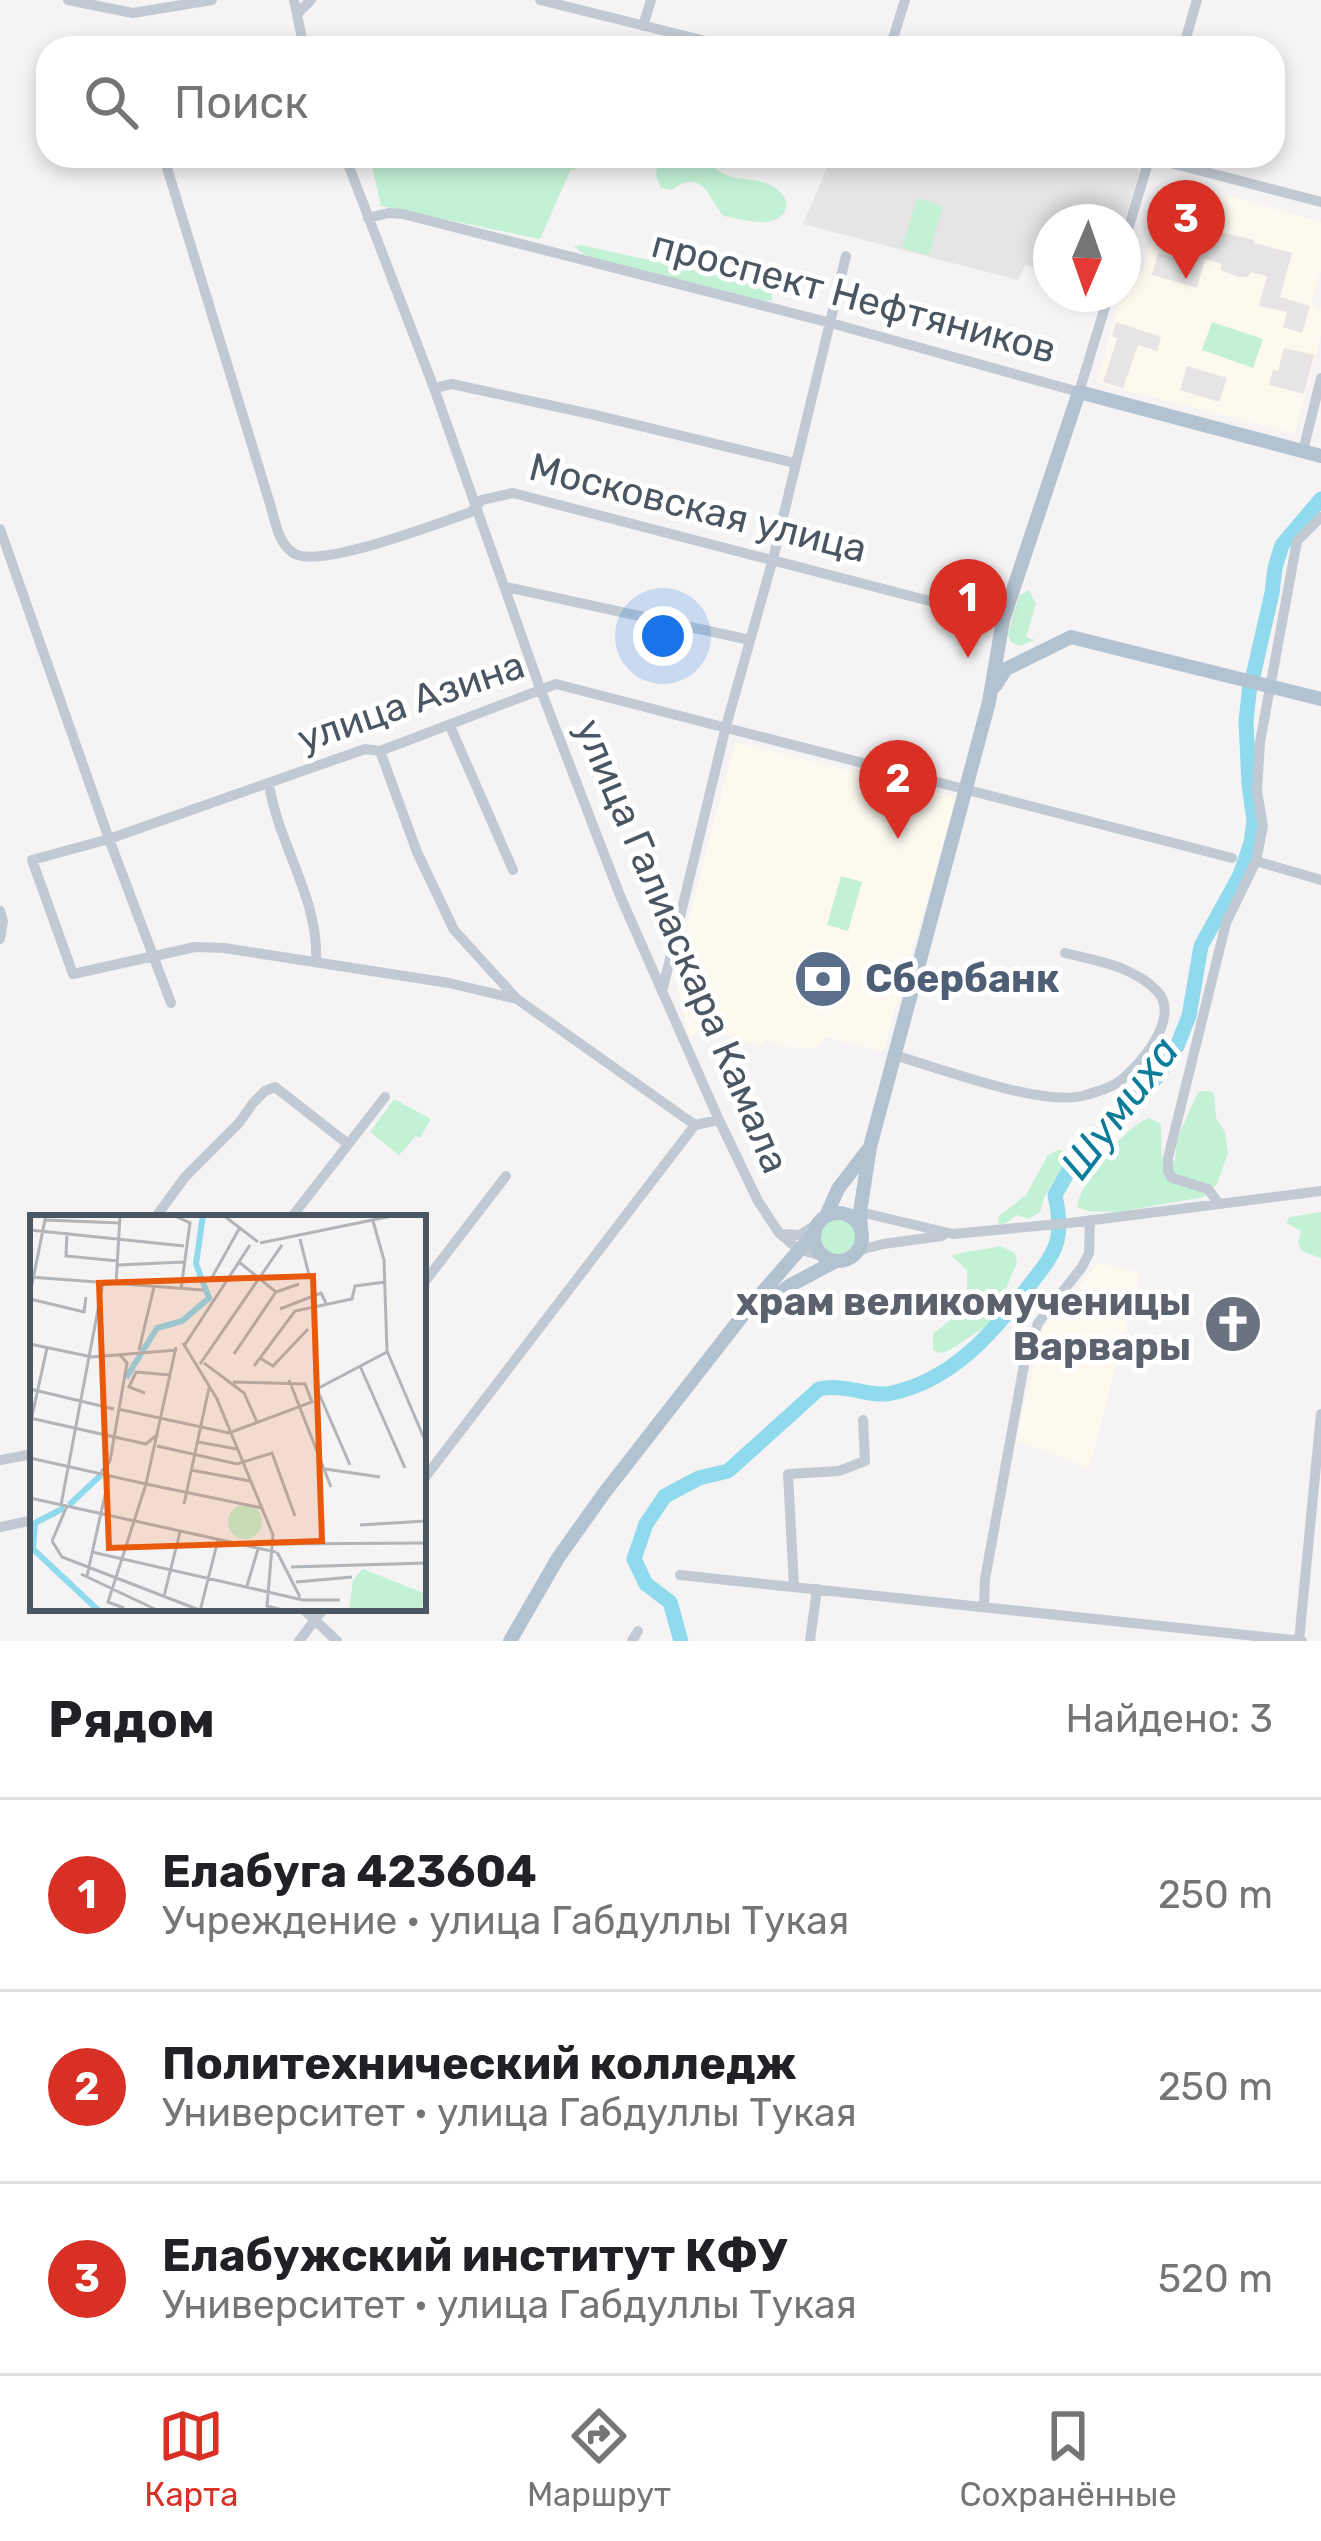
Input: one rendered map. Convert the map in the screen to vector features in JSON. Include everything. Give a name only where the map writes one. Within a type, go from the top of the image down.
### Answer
[{"type":"main road","name":"проспект Нефтяников","points":[[1079,392],[1321,456]]},
{"type":"main road","points":[[854,1214],[833,1213],[819,1224],[816,1246],[831,1259],[844,1260],[857,1251],[861,1241],[854,1214],[966,790],[1004,620],[1079,392]]},
{"type":"main road","points":[[1000,636],[1003,651],[1024,659]]},
{"type":"main road","points":[[988,702],[1006,670],[1071,637],[1321,699]]},
{"type":"main road","points":[[510,1641],[558,1558],[605,1492],[819,1224],[870,1147]]},
{"type":"main road","points":[[736,1328],[778,1293],[831,1259]]},
{"type":"street","points":[[68,0],[133,13],[212,0]]},
{"type":"street","points":[[294,0],[302,36]]},
{"type":"street","points":[[297,14],[311,0]]},
{"type":"street","points":[[539,0],[684,36]]},
{"type":"street","points":[[643,26],[651,0]]},
{"type":"street","points":[[894,36],[905,0]]},
{"type":"street","points":[[1187,36],[1198,0]]},
{"type":"street","name":"Московская улица","points":[[167,168],[282,540],[294,553],[312,557],[365,546],[471,512],[482,500],[501,494],[524,495],[1004,620]]},
{"type":"street","name":"улица Галиаскара Камала","points":[[349,168],[621,898],[718,1120],[779,1233],[798,1249],[831,1259]]},
{"type":"street","points":[[1135,204],[1145,168]]},
{"type":"street","points":[[1193,168],[1321,202]]},
{"type":"street","name":"проспект Нефтяников","points":[[368,218],[404,214],[831,322],[1079,392]]},
{"type":"street","points":[[662,992],[846,256]]},
{"type":"street","points":[[1079,392],[1103,312]]},
{"type":"street","points":[[1304,451],[1321,378]]},
{"type":"street","points":[[434,388],[452,384],[795,463]]},
{"type":"street","points":[[1220,1204],[1208,1189],[1172,1178],[1168,1157],[1226,923],[1256,861],[1263,826],[1257,772],[1297,541],[1321,517]]},
{"type":"street","points":[[0,529],[170,1003]]},
{"type":"street","points":[[506,587],[749,640]]},
{"type":"street","name":"улица Азина","points":[[152,956],[73,974],[32,860],[109,839],[365,749],[380,751],[556,684],[1232,858]]},
{"type":"street","points":[[450,726],[513,870]]},
{"type":"street","points":[[380,751],[417,852],[454,930],[517,999],[695,1125]]},
{"type":"street","points":[[269,784],[315,926],[316,960]]},
{"type":"street","points":[[1256,861],[1321,880]]},
{"type":"street","points":[[0,911],[0,939]]},
{"type":"street","points":[[152,956],[195,946],[246,949],[517,999]]},
{"type":"street","points":[[894,1055],[1049,1099],[1114,1085],[1141,1061],[1159,1035],[1165,1008],[1160,993],[1120,966],[1065,953]]},
{"type":"street","points":[[157,1215],[185,1177],[265,1091],[275,1087],[347,1144]]},
{"type":"street","points":[[293,1215],[385,1097]]},
{"type":"street","points":[[426,1476],[695,1125],[718,1120]]},
{"type":"street","points":[[426,1280],[506,1176]]},
{"type":"street","points":[[857,1251],[953,1234],[1321,1191]]},
{"type":"street","points":[[854,1214],[953,1234]]},
{"type":"street","points":[[984,1607],[1024,1365],[1038,1323],[1089,1253],[1090,1220]]},
{"type":"street","points":[[782,1271],[779,1233],[800,1235],[819,1224]]},
{"type":"street","points":[[680,1575],[1217,1637],[1300,1641],[1321,1414]]},
{"type":"street","points":[[794,1587],[788,1474],[839,1471],[865,1461],[863,1420]]},
{"type":"street","points":[[0,1460],[30,1455]]},
{"type":"street","points":[[0,1526],[30,1521]]},
{"type":"street","points":[[810,1641],[817,1589]]},
{"type":"street","points":[[305,1611],[337,1641]]},
{"type":"street","points":[[299,1641],[322,1611]]},
{"type":"shaded area","points":[[827,168],[1136,168],[1139,173],[1129,204],[1033,204],[1033,267],[1025,265],[1018,280],[803,224]]},
{"type":"shaded area","points":[[1173,180],[1321,222],[1321,270],[1311,304],[1321,309],[1321,334],[1295,434],[1096,383],[1116,312],[1141,312],[1141,274]]},
{"type":"shaded area","points":[[1194,226],[1292,253],[1280,297],[1310,306],[1302,333],[1283,327],[1287,312],[1259,306],[1267,276],[1251,272],[1239,277],[1205,259],[1197,288],[1152,275],[1158,253],[1185,260]]},
{"type":"shaded area","points":[[1116,322],[1161,337],[1157,351],[1138,345],[1123,388],[1103,382],[1117,339],[1112,336]]},
{"type":"shaded area","points":[[1284,348],[1314,355],[1304,394],[1269,385]]},
{"type":"shaded area","points":[[1187,366],[1227,378],[1219,402],[1180,390]]},
{"type":"shaded area","points":[[735,742],[957,797],[883,1051],[826,1037],[817,1048],[786,1047],[766,1040],[763,1045],[735,1039],[710,1026],[690,1036],[674,975]]},
{"type":"shaded area","points":[[1099,1263],[1140,1273],[1089,1468],[1016,1440],[1043,1328]]},
{"type":"green space","points":[[373,168],[578,168],[570,171],[540,239],[381,206]]},
{"type":"green space","points":[[657,168],[715,168],[728,176],[774,187],[785,199],[785,210],[770,221],[723,216],[698,183],[672,190],[661,188]]},
{"type":"green space","points":[[917,198],[943,206],[929,255],[902,248]]},
{"type":"green space","points":[[574,247],[766,286],[772,300],[587,256]]},
{"type":"green space","points":[[1212,322],[1263,339],[1253,368],[1202,350]]},
{"type":"green space","points":[[1029,590],[1036,604],[1026,637],[1035,640],[1019,646],[1008,635],[1019,596]]},
{"type":"green space","points":[[841,876],[862,882],[848,931],[827,925]]},
{"type":"green space","points":[[1210,1091],[1228,1153],[1217,1184],[1204,1197],[1118,1212],[1077,1207],[1105,1156],[1149,1118],[1160,1123],[1162,1158],[1172,1163],[1198,1092]]},
{"type":"green space","points":[[394,1099],[431,1119],[420,1138],[416,1136],[399,1155],[370,1132]]},
{"type":"green space","points":[[1066,1151],[1064,1163],[1040,1212],[1029,1219],[1017,1215],[999,1224],[998,1217],[1026,1195],[1048,1155]]},
{"type":"green space","points":[[1321,1212],[1321,1258],[1302,1251],[1301,1231],[1286,1223],[1290,1217]]},
{"type":"green space","points":[[838,1220],[851,1225],[856,1238],[851,1251],[838,1256],[825,1251],[820,1238],[825,1225]]},
{"type":"green space","points":[[1000,1246],[1015,1253],[1017,1262],[992,1322],[950,1350],[933,1350],[933,1333],[956,1314],[966,1291],[967,1270],[952,1256]]},
{"type":"waterway","name":"Шумиха","points":[[1253,676],[1282,545],[1321,499]]},
{"type":"waterway","name":"Шумиха","points":[[681,1641],[670,1602],[646,1584],[634,1559],[646,1524],[665,1496],[699,1478],[728,1471],[819,1389],[892,1393],[934,1378],[969,1353],[1014,1305],[1052,1253],[1059,1229],[1055,1195],[1073,1163],[1157,1077],[1177,1046],[1189,1016],[1201,946],[1240,875],[1251,843],[1254,821],[1246,721],[1250,685]]},
{"type":"place","name":"Елабужский институт КФУ","points":[[1186,279]]},
{"type":"place","name":"Елабуга 423604","points":[[968,658]]},
{"type":"place","name":"Политехнический колледж","points":[[898,839]]},
{"type":"place","name":"Сбербанк","points":[[823,979]]},
{"type":"place","name":"храм великомученицы Варвары","points":[[1233,1324]]}]
